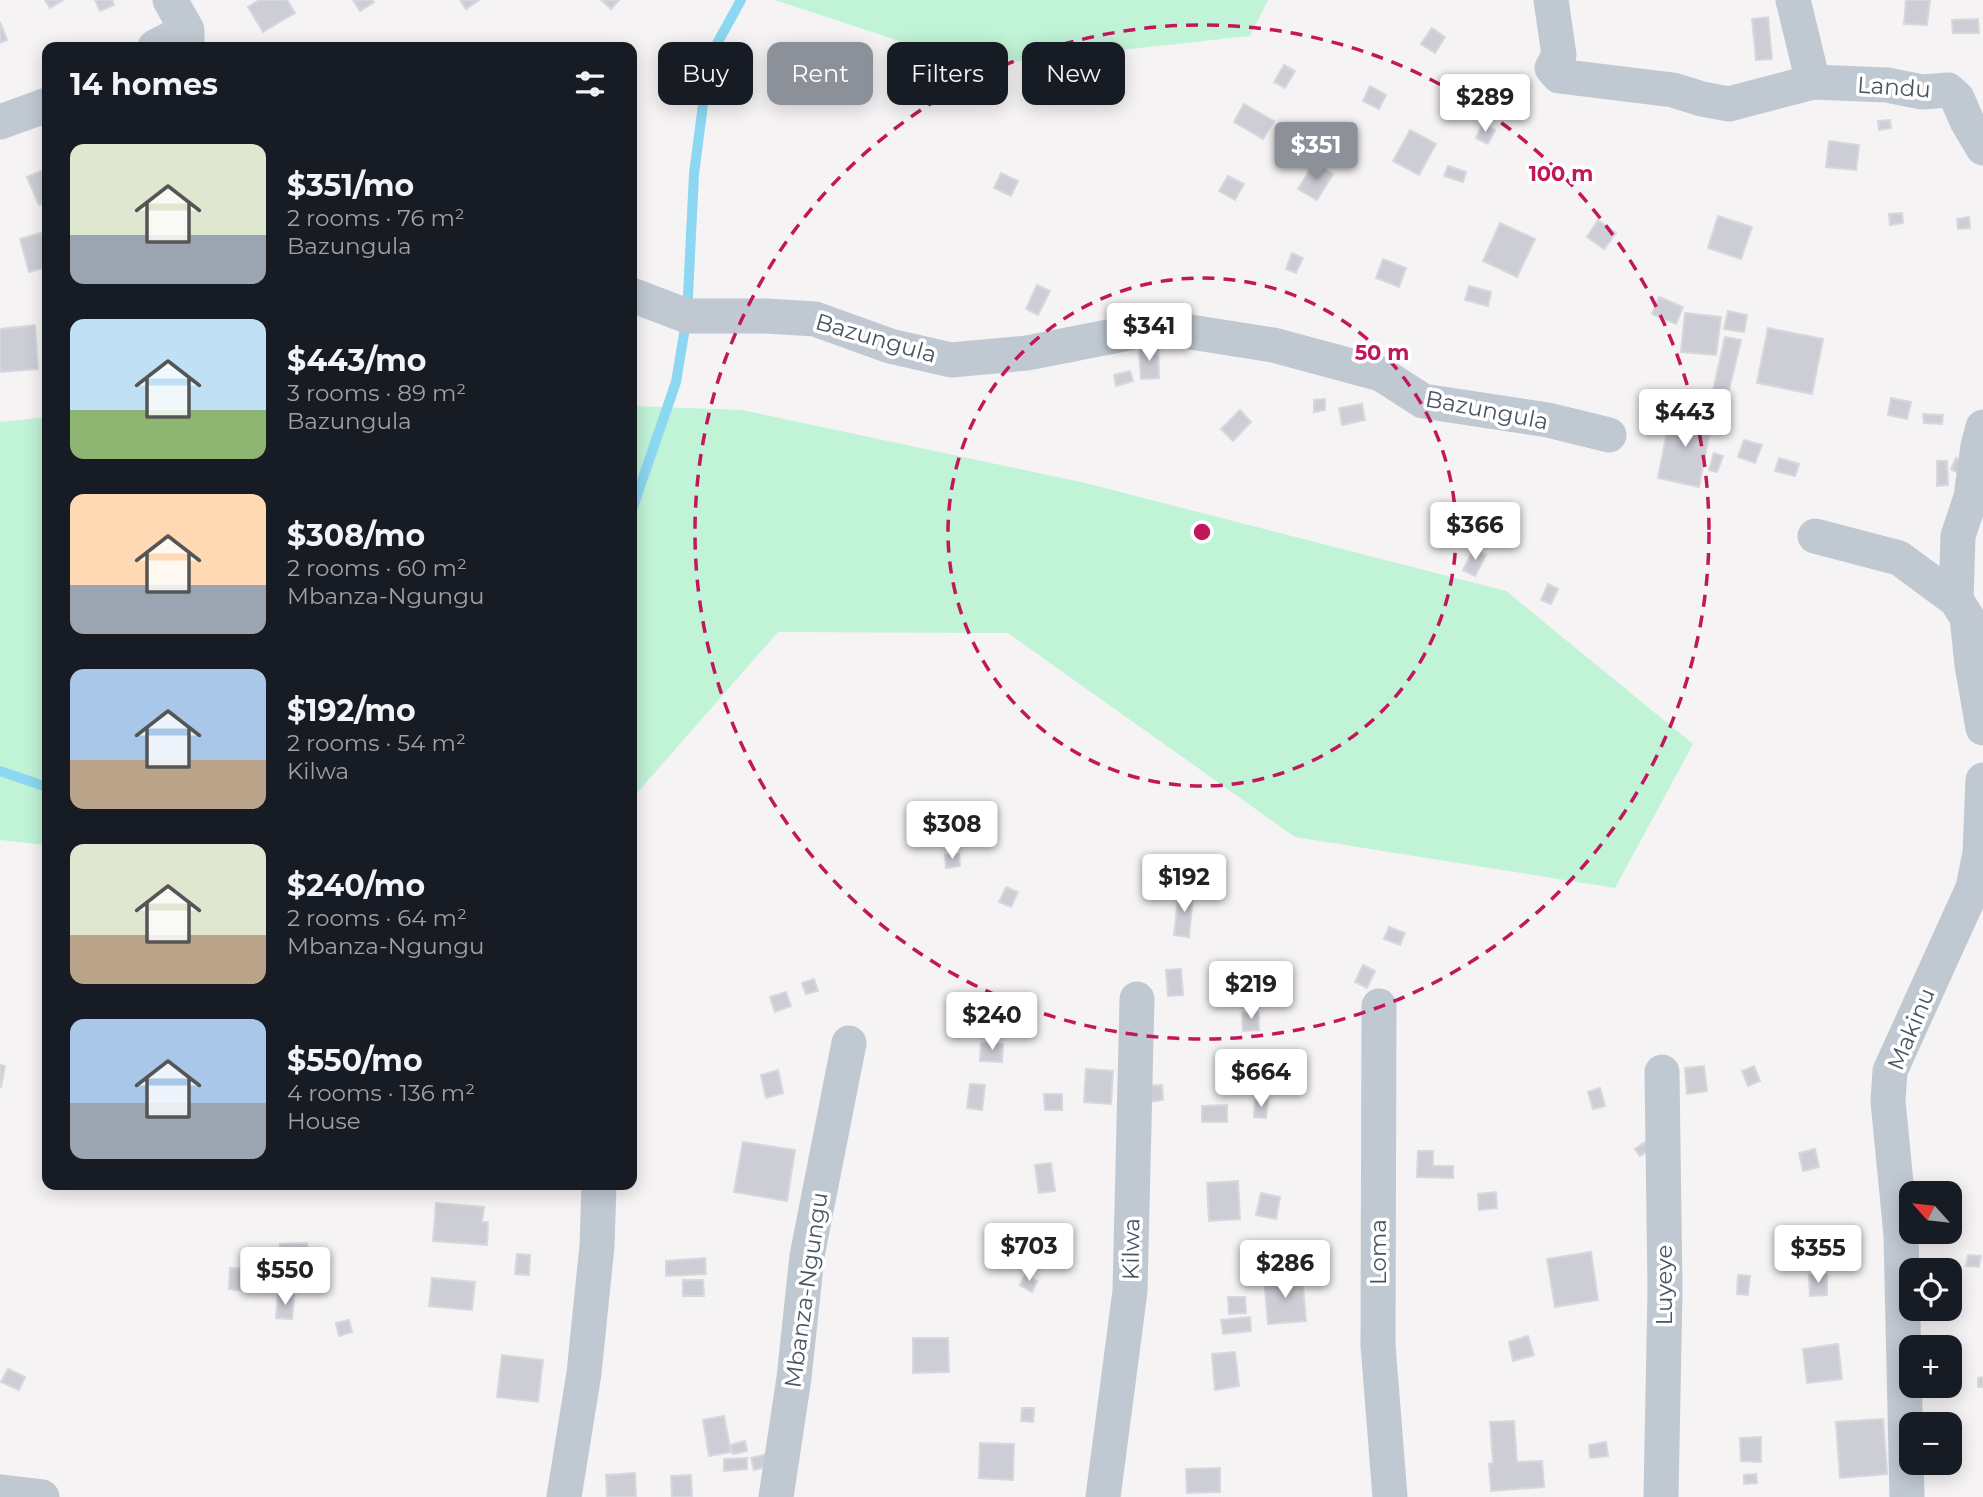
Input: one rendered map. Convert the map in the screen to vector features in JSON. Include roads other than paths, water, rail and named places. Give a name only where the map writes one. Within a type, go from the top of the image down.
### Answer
[{"type":"street","points":[[1550,0],[1559,55],[1552,68],[1559,76],[1673,90],[1729,104],[1812,82],[1793,0]]},
{"type":"street","points":[[162,42],[181,26]]},
{"type":"street","name":"Landu","points":[[1812,82],[1887,85],[1922,92],[1948,90],[1957,98],[1983,148]]},
{"type":"street","points":[[0,122],[42,107]]},
{"type":"street","name":"Bazungula","points":[[637,297],[687,316],[815,319],[890,346],[950,359],[1027,353],[1159,327],[1273,345],[1381,374],[1423,401],[1548,420],[1609,435]]},
{"type":"street","points":[[1956,600],[1958,536],[1971,497],[1983,427]]},
{"type":"street","points":[[1815,536],[1899,558],[1956,600],[1967,617],[1983,728]]},
{"type":"street","name":"Makinu","points":[[1907,1497],[1902,1235],[1888,1101],[1890,1072],[1973,888],[1980,853],[1983,780]]},
{"type":"street","name":"Kilwa","points":[[1102,1497],[1130,1291],[1137,999]]},
{"type":"street","name":"Loma","points":[[1379,1006],[1378,1345],[1390,1497]]},
{"type":"street","name":"Mbanza-Ngungu","points":[[776,1497],[794,1378],[807,1256],[849,1043]]},
{"type":"street","name":"Luyeye","points":[[1661,1497],[1665,1290],[1662,1072]]},
{"type":"street","points":[[564,1497],[584,1373],[597,1246],[599,1190]]},
{"type":"street","points":[[0,1492],[42,1497]]},
{"type":"waterway","points":[[637,495],[676,382],[687,316],[694,174],[709,58],[741,0]]},
{"type":"waterway","points":[[0,771],[42,785]]}]
